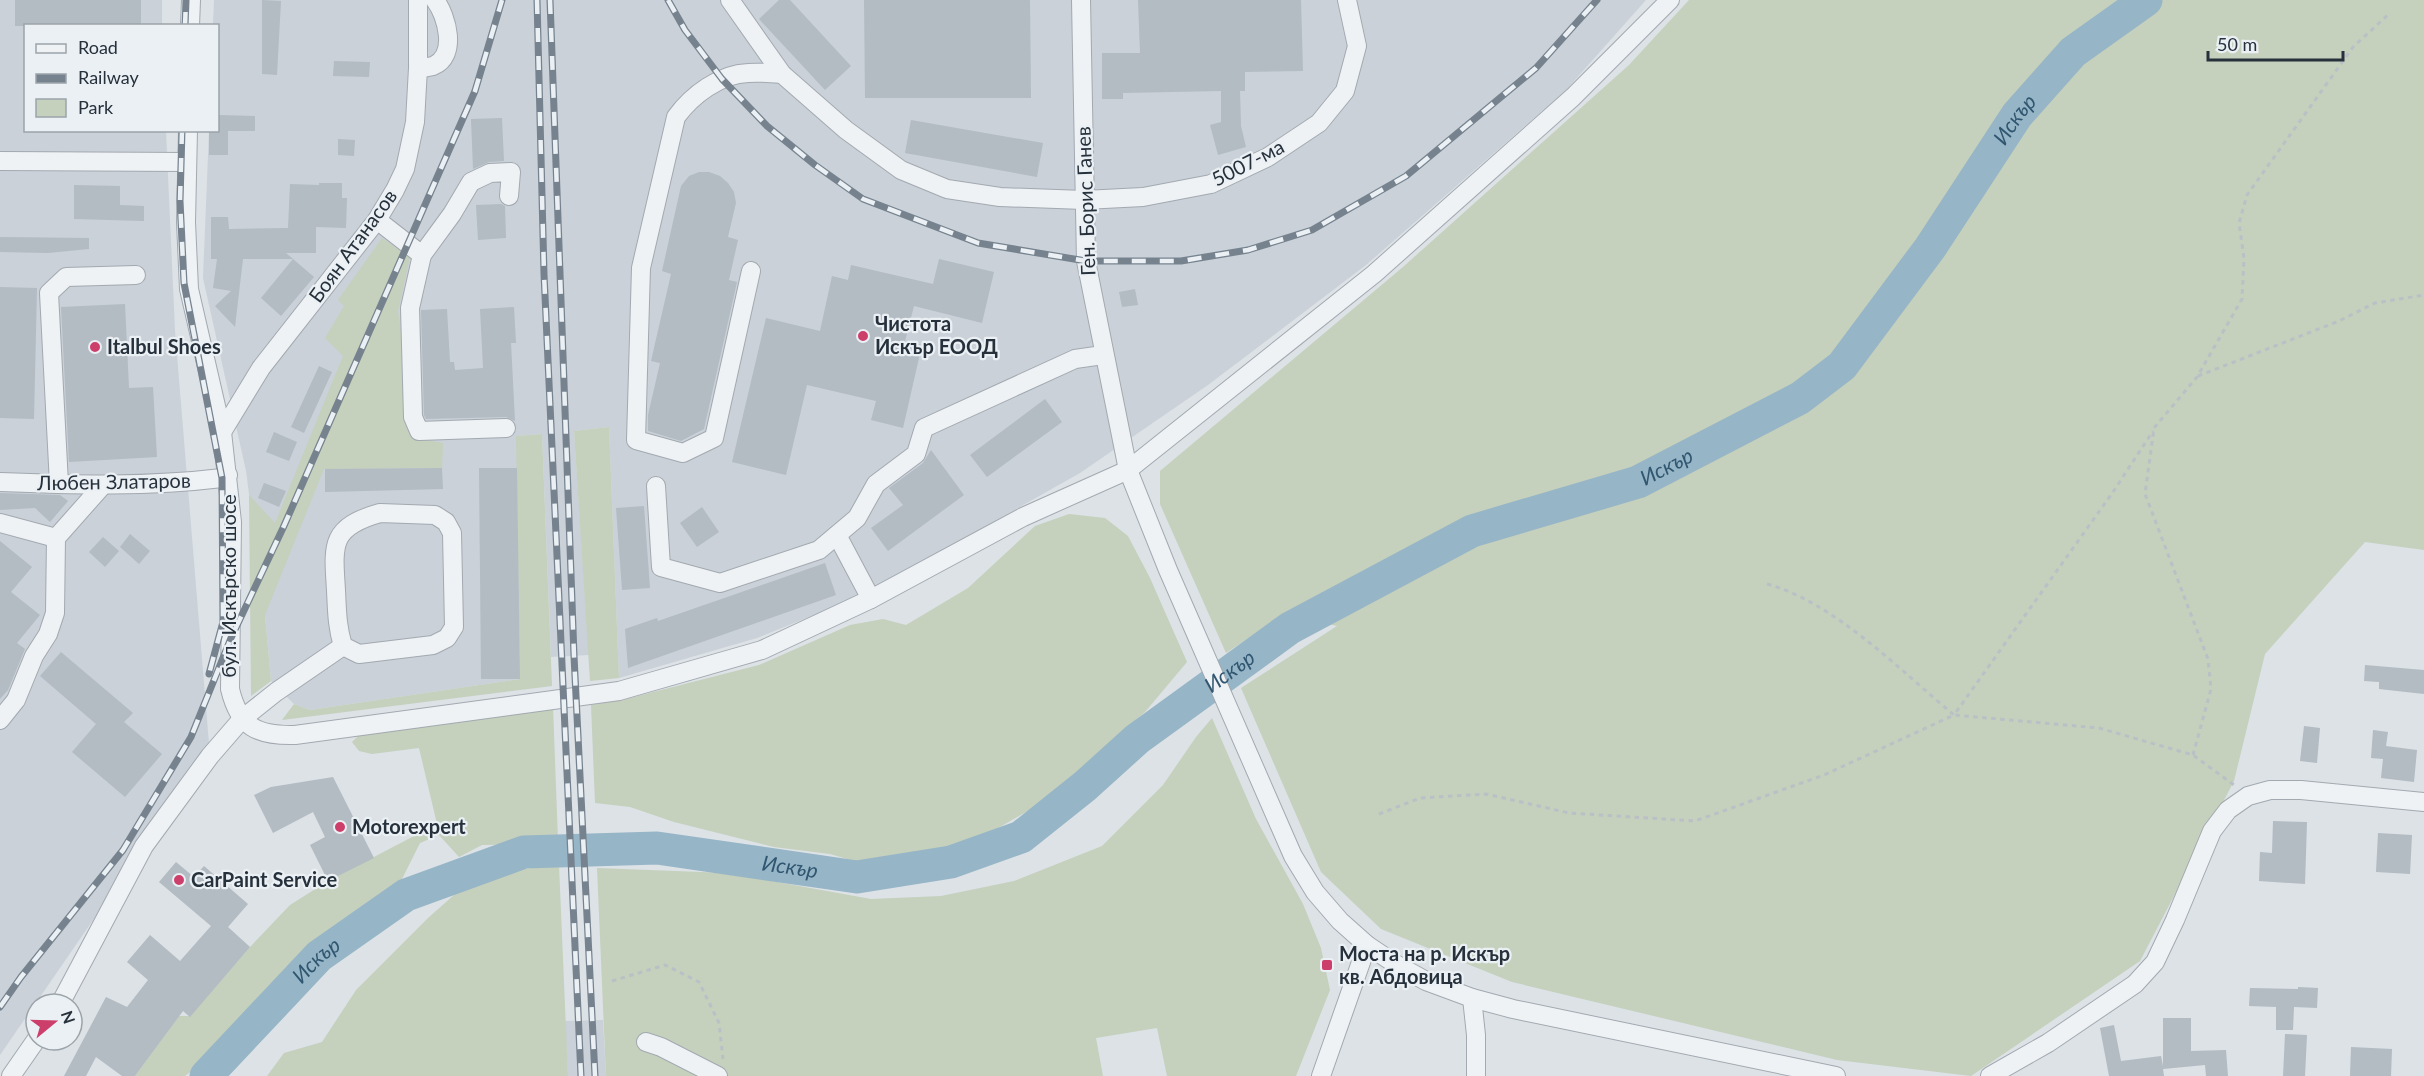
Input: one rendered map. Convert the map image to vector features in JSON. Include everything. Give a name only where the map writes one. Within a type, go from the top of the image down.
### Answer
[{"type":"street","points":[[190,24],[191,0]]},
{"type":"street","name":"Боян Атанасов","points":[[222,432],[261,368],[376,220],[405,169],[415,122],[418,0]]},
{"type":"street","points":[[418,68],[433,66],[439,62],[449,44],[442,10],[435,0]]},
{"type":"street","name":"5007-ма","points":[[730,0],[782,74],[846,130],[901,170],[947,189],[1000,197],[1084,200],[1143,197],[1211,184],[1268,157],[1319,123],[1345,91],[1357,46],[1347,0]]},
{"type":"street","name":"Ген. Борис Ганев","points":[[1081,0],[1086,261],[1103,355],[1128,470],[1168,570],[1273,811],[1293,856],[1315,892],[1340,921],[1367,945],[1426,981],[1472,998],[1513,1009],[1836,1076]]},
{"type":"street","points":[[242,719],[255,730],[273,735],[294,735],[619,691],[762,650],[871,599],[1023,517],[1128,470],[1374,274],[1574,97],[1670,0]]},
{"type":"street","points":[[751,271],[714,438],[683,453],[636,440],[641,268],[676,117],[686,103],[722,79],[746,73],[782,74]]},
{"type":"street","name":"бул. Искърско шосе","points":[[188,132],[186,222],[189,289],[222,432],[228,475],[232,522],[230,689],[233,705],[242,719]]},
{"type":"street","points":[[0,161],[187,162]]},
{"type":"street","points":[[506,428],[418,430],[413,417],[410,308],[422,255],[452,214],[471,182],[490,173],[511,172],[509,196]]},
{"type":"street","points":[[376,220],[422,255]]},
{"type":"street","points":[[59,484],[49,293],[66,277],[136,275]]},
{"type":"street","points":[[656,486],[662,567],[720,583],[819,550],[858,518],[876,484],[916,454],[924,428],[1075,359],[1103,355]]},
{"type":"street","name":"Любен Златаров","points":[[0,482],[103,486],[166,483],[222,478],[228,475]]},
{"type":"street","points":[[0,720],[16,700],[34,656],[48,634],[55,613],[56,538],[103,486]]},
{"type":"street","points":[[380,513],[435,515],[446,522],[452,533],[454,627],[447,638],[434,645],[359,654],[343,646],[338,630],[333,549],[343,532],[358,519],[380,513]]},
{"type":"street","points":[[0,523],[56,538]]},
{"type":"street","points":[[837,535],[871,599]]},
{"type":"street","points":[[66,992],[144,846],[210,756],[242,719],[276,692],[343,646]]},
{"type":"street","points":[[1990,1076],[2048,1043],[2135,984],[2155,962],[2212,831],[2228,810],[2248,796],[2270,790],[2301,790],[2424,802]]},
{"type":"street","points":[[1321,1076],[1367,945]]},
{"type":"street","points":[[1472,998],[1476,1035],[1476,1076]]},
{"type":"street","points":[[646,1042],[721,1071]]},
{"type":"street","points":[[11,1076],[28,1052]]},
{"type":"path","points":[[1379,814],[1420,798],[1486,794],[1569,813],[1695,821],[1824,776],[1954,715],[2113,492],[2154,428],[2197,377],[2242,299],[2244,258],[2239,223],[2247,195],[2353,46],[2390,14]]},
{"type":"path","points":[[2197,377],[2339,321],[2375,303],[2424,295]]},
{"type":"path","points":[[2154,428],[2145,494],[2208,659],[2211,690],[2193,755]]},
{"type":"path","points":[[1767,584],[1782,588],[1835,615],[1954,715],[2099,728],[2193,755],[2248,796]]},
{"type":"path","points":[[612,981],[665,965],[699,982],[719,1023],[721,1071]]},
{"type":"shaded area","points":[[0,0],[162,0],[162,24],[24,24],[24,132],[166,132],[175,331],[210,756],[144,846],[43,992],[24,992],[24,1020],[0,1055]]},
{"type":"shaded area","points":[[214,0],[1646,0],[1566,90],[1366,265],[1208,385],[1080,473],[861,596],[757,638],[619,678],[609,427],[574,431],[589,655],[551,657],[542,434],[517,436],[520,679],[310,710],[294,704],[271,681],[265,615],[246,471],[203,278],[209,132],[219,132],[219,24],[213,24]]},
{"type":"shaded area","points":[[603,1020],[606,1076],[568,1076],[565,1021]]},
{"type":"green space","points":[[1689,0],[2424,0],[2424,550],[2365,542],[2265,654],[2234,781],[2140,961],[1971,1076],[1837,1060],[1512,982],[1381,929],[1321,872],[1241,688],[1337,626],[1285,614],[1226,653],[1160,504],[1160,471],[1403,267],[1629,65]]},
{"type":"green space","points":[[382,238],[410,257],[398,311],[403,346],[403,417],[414,438],[443,443],[442,468],[324,469],[265,615],[271,681],[251,696],[249,495],[275,523],[343,356],[325,338],[344,306],[338,300]]},
{"type":"green space","points":[[609,427],[619,678],[590,681],[574,431]]},
{"type":"green space","points":[[542,434],[552,686],[282,720],[294,704],[310,710],[520,679],[516,436]]},
{"type":"green space","points":[[1069,514],[1105,518],[1128,536],[1150,578],[1187,662],[1145,712],[1045,801],[967,846],[861,863],[830,854],[774,847],[674,822],[630,807],[595,803],[591,705],[622,700],[759,665],[850,625],[883,619],[906,625],[968,588],[1035,526]]},
{"type":"green space","points":[[553,707],[558,840],[541,844],[482,845],[459,857],[439,835],[420,843],[401,881],[323,939],[208,1058],[185,1076],[135,1076],[179,1016],[190,1016],[290,905],[328,881],[437,824],[419,748],[372,754],[359,751],[352,742],[360,734]]},
{"type":"green space","points":[[1212,718],[1256,819],[1303,904],[1321,948],[1330,990],[1296,1076],[1167,1076],[1157,1028],[1096,1038],[1103,1076],[606,1076],[597,868],[727,873],[871,899],[941,896],[1014,881],[1102,846],[1163,785]]},
{"type":"green space","points":[[559,865],[568,1076],[267,1076],[284,1053],[322,1042],[356,990],[428,918],[463,887],[496,872]]},
{"type":"building","points":[[15,0],[141,0],[141,24],[24,24],[24,26],[15,26]]},
{"type":"building","points":[[262,0],[281,1],[277,75],[262,74]]},
{"type":"building","points":[[779,0],[790,0],[851,66],[825,90],[759,19]]},
{"type":"building","points":[[864,0],[1030,0],[1031,98],[865,98]]},
{"type":"building","points":[[1138,0],[1301,0],[1303,71],[1245,72],[1245,91],[1240,91],[1241,126],[1246,147],[1218,155],[1210,125],[1221,122],[1221,91],[1123,93],[1123,99],[1102,99],[1102,53],[1140,53]]},
{"type":"building","points":[[334,61],[370,62],[369,77],[333,76]]},
{"type":"building","points":[[219,115],[255,116],[255,131],[228,131],[228,155],[209,155],[209,132],[219,132]]},
{"type":"building","points":[[502,118],[504,161],[489,162],[473,169],[471,119]]},
{"type":"building","points":[[911,120],[1043,143],[1037,177],[905,153]]},
{"type":"building","points":[[338,139],[355,140],[354,156],[338,155]]},
{"type":"building","points":[[699,172],[709,172],[720,176],[734,192],[736,203],[728,237],[738,240],[729,280],[737,282],[704,429],[681,441],[648,431],[648,415],[660,363],[651,361],[671,274],[662,271],[681,186],[689,176]]},
{"type":"building","points":[[319,183],[342,183],[342,198],[347,198],[346,228],[316,227],[316,253],[286,253],[293,259],[243,259],[235,327],[215,306],[231,291],[213,288],[217,259],[211,259],[211,217],[228,217],[229,229],[288,228],[290,184],[319,185]]},
{"type":"building","points":[[74,185],[120,186],[120,205],[144,206],[144,221],[74,219]]},
{"type":"building","points":[[501,204],[505,206],[506,238],[478,240],[476,205]]},
{"type":"building","points":[[0,237],[89,238],[89,249],[48,253],[0,252]]},
{"type":"building","points":[[293,259],[314,277],[281,316],[261,298]]},
{"type":"building","points":[[939,259],[994,272],[982,323],[914,306],[905,341],[922,345],[903,428],[871,420],[876,401],[807,385],[786,475],[732,462],[766,318],[820,331],[832,276],[848,280],[851,265],[933,284]]},
{"type":"building","points":[[0,287],[37,288],[34,419],[0,418]]},
{"type":"building","points":[[1135,289],[1138,305],[1122,307],[1119,292]]},
{"type":"building","name":"Italbul Shoes","points":[[125,304],[129,388],[153,387],[157,457],[69,462],[61,307]]},
{"type":"building","points":[[514,307],[516,343],[511,343],[515,421],[506,417],[426,419],[424,415],[421,310],[447,309],[450,362],[454,362],[455,370],[483,368],[480,309]]},
{"type":"building","points":[[319,366],[332,372],[304,433],[291,427]]},
{"type":"building","points":[[1045,399],[1062,422],[987,477],[970,455]]},
{"type":"building","points":[[274,432],[297,442],[289,461],[266,452]]},
{"type":"building","points":[[931,450],[964,495],[888,551],[871,528],[903,505],[889,488],[923,463]]},
{"type":"building","points":[[442,468],[443,489],[325,492],[325,469]]},
{"type":"building","points":[[479,468],[517,468],[520,679],[481,679]]},
{"type":"building","points":[[264,483],[286,491],[279,507],[258,498]]},
{"type":"building","points":[[0,493],[60,495],[68,501],[50,522],[35,508],[0,510]]},
{"type":"building","points":[[644,506],[650,588],[622,590],[616,508]]},
{"type":"building","points":[[702,507],[719,532],[697,547],[680,523]]},
{"type":"building","points":[[130,534],[150,551],[139,564],[120,547]]},
{"type":"building","points":[[103,537],[119,551],[105,567],[89,552]]},
{"type":"building","points":[[0,541],[32,567],[11,592],[40,615],[17,643],[25,649],[8,690],[0,699]]},
{"type":"building","points":[[825,563],[836,595],[628,668],[625,629],[657,618],[658,621]]},
{"type":"building","points":[[61,652],[133,713],[124,722],[162,754],[125,797],[72,752],[96,724],[40,676]]},
{"type":"building","points":[[2365,665],[2424,670],[2424,694],[2379,689],[2379,682],[2364,681]]},
{"type":"building","points":[[2304,726],[2320,728],[2317,763],[2300,761]]},
{"type":"building","points":[[2373,730],[2388,732],[2386,746],[2417,750],[2414,782],[2381,778],[2383,759],[2371,758]]},
{"type":"building","points":[[333,777],[374,858],[328,881],[310,845],[325,837],[313,812],[273,833],[254,795],[271,787]]},
{"type":"building","points":[[2273,821],[2307,822],[2305,884],[2259,881],[2260,852],[2272,853]]},
{"type":"building","points":[[2378,833],[2412,835],[2410,874],[2376,872]]},
{"type":"building","points":[[176,862],[194,877],[204,866],[248,904],[228,927],[250,947],[190,1017],[183,1011],[135,1076],[122,1076],[96,1057],[86,1076],[64,1076],[77,1052],[84,1052],[84,1038],[106,997],[127,1007],[148,980],[127,962],[150,935],[180,961],[211,926],[159,882]]},
{"type":"building","points":[[2298,987],[2318,988],[2317,1008],[2294,1007],[2293,1030],[2276,1030],[2276,1007],[2249,1006],[2250,988],[2298,989]]},
{"type":"building","points":[[2163,1018],[2191,1018],[2191,1051],[2226,1050],[2228,1076],[2206,1076],[2205,1065],[2163,1069],[2164,1076],[2109,1076],[2100,1028],[2114,1025],[2121,1061],[2161,1056],[2163,1066]]},
{"type":"building","points":[[2285,1034],[2307,1035],[2305,1076],[2283,1076]]},
{"type":"building","points":[[2351,1047],[2392,1049],[2391,1076],[2350,1076]]},
{"type":"waterway","name":"Искър","points":[[206,1076],[319,956],[406,895],[524,852],[657,848],[857,877],[951,862],[1021,837],[1085,786],[1137,739],[1290,628],[1472,531],[1638,482],[1800,398],[1842,366],[1930,248],[2017,115],[2073,52],[2146,0]]},
{"type":"railway","points":[[185,24],[186,0]]},
{"type":"railway","points":[[0,1007],[21,977],[123,850],[191,737],[231,638],[283,528],[475,91],[502,0]]},
{"type":"railway","points":[[537,0],[544,274],[581,1076]]},
{"type":"railway","points":[[550,0],[574,656],[595,1076]]},
{"type":"railway","points":[[668,0],[685,30],[722,79],[767,126],[815,165],[863,199],[978,243],[1086,261],[1181,261],[1248,250],[1312,230],[1406,176],[1536,68],[1597,0]]},
{"type":"railway","points":[[182,132],[180,201],[184,283],[222,478],[223,622],[209,674]]},
{"type":"place","name":"Чистота Искър ЕООД","points":[[863,336]]},
{"type":"place","name":"Italbul Shoes","points":[[95,347]]},
{"type":"place","name":"Motorexpert","points":[[340,827]]},
{"type":"place","name":"CarPaint Service","points":[[179,880]]},
{"type":"place","name":"Моста на р. Искър кв. Абдовица","points":[[1327,965]]}]
